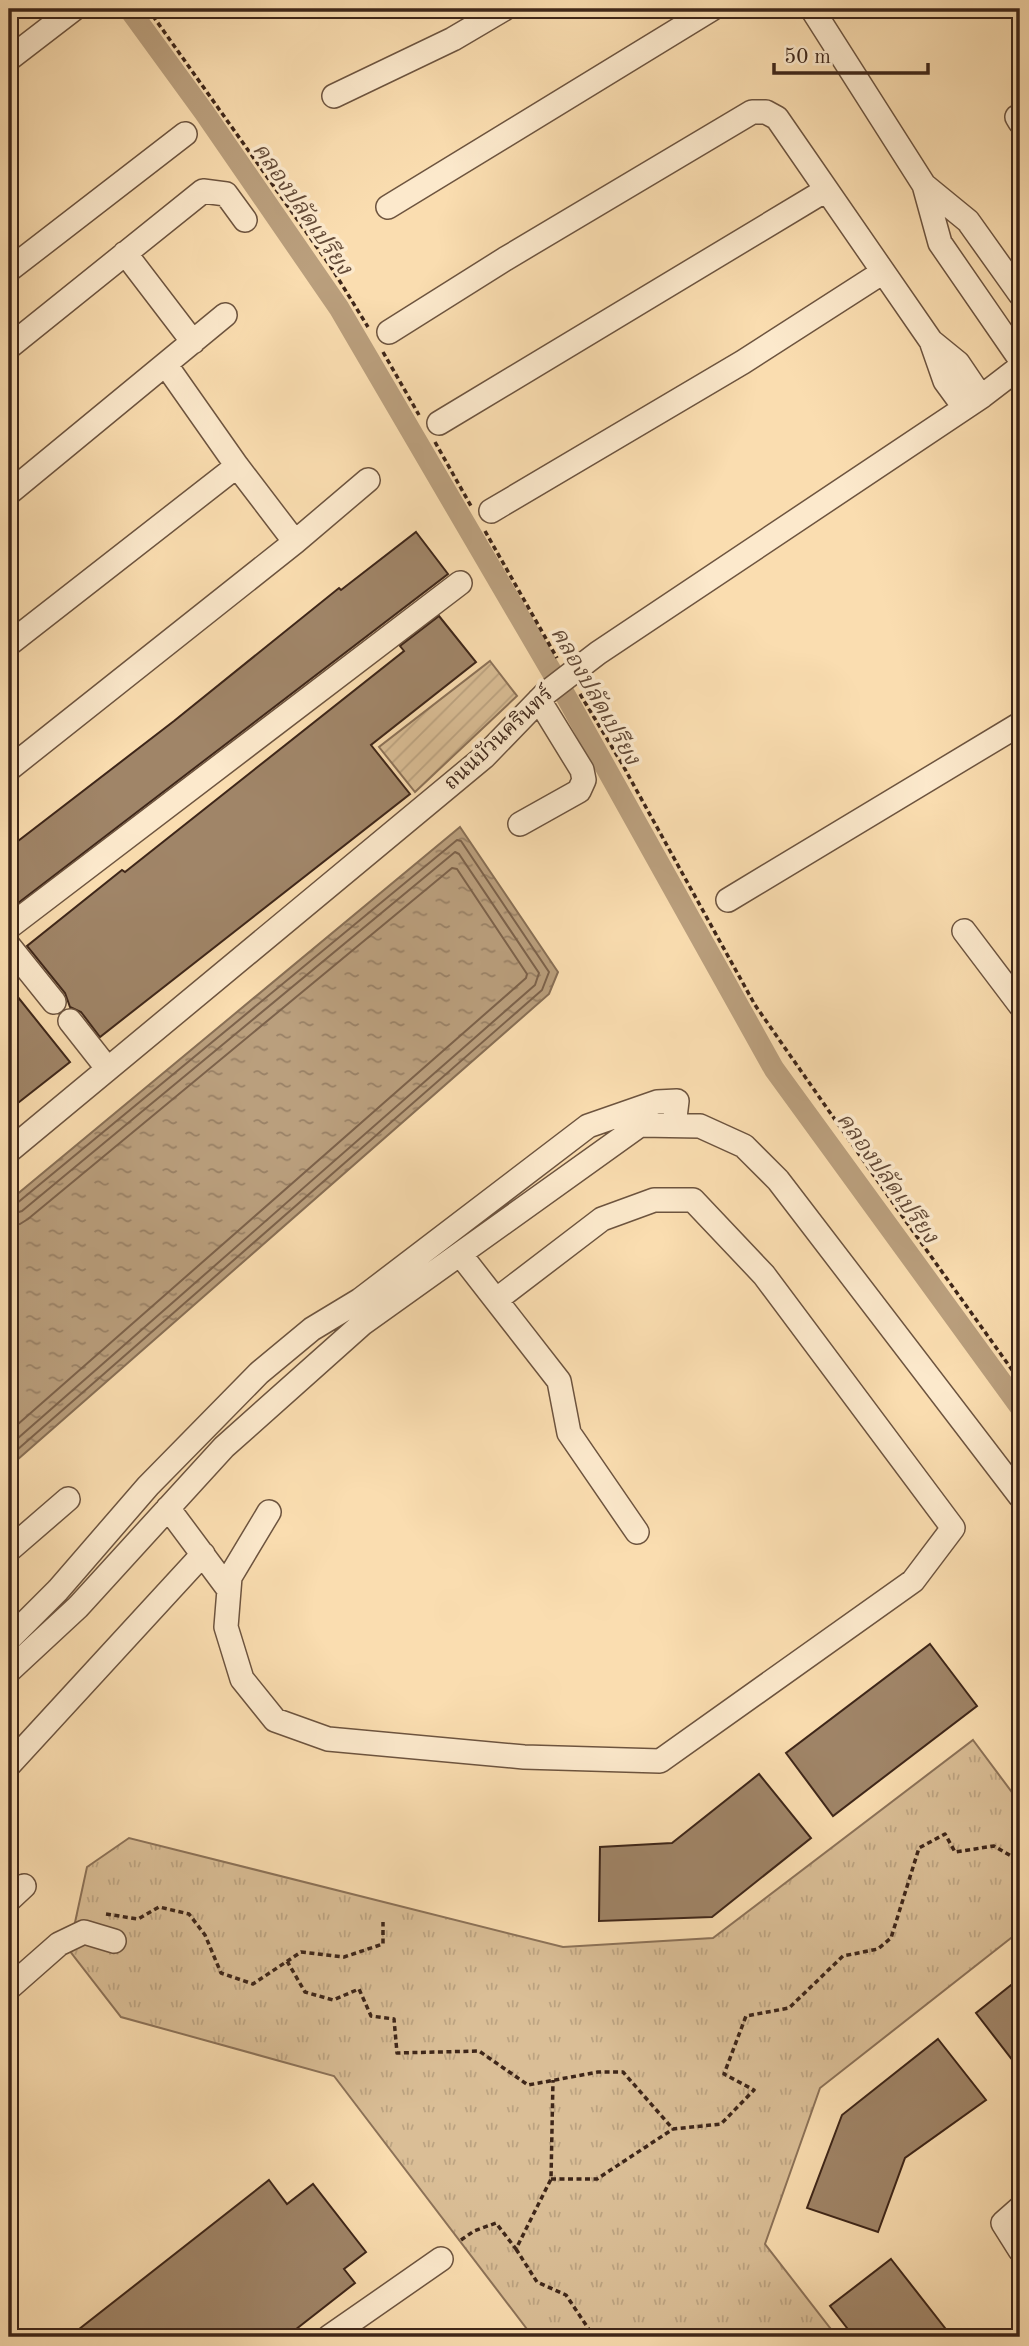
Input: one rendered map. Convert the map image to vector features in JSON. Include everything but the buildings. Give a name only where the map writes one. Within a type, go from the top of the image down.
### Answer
[{"type":"street","points":[[9,59],[75,9]]},
{"type":"street","points":[[334,96],[453,39],[504,9]]},
{"type":"street","points":[[388,207],[712,9]]},
{"type":"street","points":[[812,9],[924,185],[940,243],[1020,359]]},
{"type":"street","points":[[381,338],[505,259],[752,112],[766,112],[777,118],[931,341],[945,381],[972,402]]},
{"type":"street","points":[[12,260],[185,134]]},
{"type":"street","points":[[924,185],[968,221],[1020,294]]},
{"type":"street","points":[[431,427],[826,190]]},
{"type":"street","points":[[9,347],[203,191],[226,194],[245,220]]},
{"type":"street","points":[[125,253],[193,342]]},
{"type":"street","points":[[483,517],[743,362],[883,272]]},
{"type":"street","points":[[9,493],[225,315]]},
{"type":"street","points":[[166,365],[237,466],[295,542]]},
{"type":"street","name":"ถนนบัวนครินทร์","points":[[9,1151],[475,765],[542,696],[598,653],[1020,367]]},
{"type":"street","points":[[9,644],[237,466]]},
{"type":"street","points":[[9,769],[295,542],[368,480]]},
{"type":"street","points":[[9,927],[460,583]]},
{"type":"street","points":[[520,824],[579,791],[584,780],[582,770],[542,696]]},
{"type":"street","points":[[728,900],[1020,724]]},
{"type":"street","points":[[964,931],[1020,1005]]},
{"type":"street","points":[[9,946],[54,1002]]},
{"type":"street","points":[[70,1021],[107,1069]]},
{"type":"street","points":[[9,1639],[58,1590],[148,1486],[259,1373],[312,1329],[360,1300],[588,1126],[657,1102],[677,1101],[674,1126]]},
{"type":"street","points":[[9,1671],[78,1607],[224,1447],[362,1324],[640,1125],[700,1126],[744,1146],[778,1180],[1020,1496]]},
{"type":"street","points":[[269,1512],[230,1577],[226,1628],[242,1679],[275,1720],[328,1739],[524,1757],[660,1761],[913,1581],[953,1528],[764,1275],[693,1200],[654,1200],[602,1219],[496,1300]]},
{"type":"street","points":[[460,1254],[559,1381],[569,1433],[637,1532]]},
{"type":"street","points":[[9,1550],[68,1499]]},
{"type":"street","points":[[168,1508],[229,1590]]},
{"type":"street","points":[[9,1765],[203,1554]]},
{"type":"street","points":[[9,1988],[59,1944],[85,1932],[114,1941]]},
{"type":"street","points":[[1020,2208],[1003,2223],[1020,2250]]},
{"type":"street","points":[[344,2333],[441,2259]]},
{"type":"path","points":[[148,9],[381,338],[483,517],[564,668]]},
{"type":"path","points":[[578,692],[621,762],[755,1005],[1020,1381]]},
{"type":"path","points":[[551,2179],[597,2179],[673,2129],[721,2124],[754,2090],[724,2074],[746,2016],[789,2008],[843,1956],[878,1949],[891,1938],[919,1848],[945,1834],[955,1852],[995,1846],[1020,1861]]},
{"type":"path","points":[[99,1913],[138,1919],[159,1907],[189,1914],[205,1935],[221,1973],[253,1984],[301,1952],[344,1957],[383,1944],[383,1922]]},
{"type":"path","points":[[287,1961],[305,1992],[333,2000],[359,1989],[370,2016],[394,2020],[397,2053],[479,2051],[528,2085],[598,2072],[623,2072],[673,2129]]},
{"type":"path","points":[[516,2249],[551,2179],[553,2080]]},
{"type":"path","points":[[461,2240],[474,2231],[496,2223],[537,2281],[566,2295],[594,2337]]},
{"type":"green space","points":[[490,661],[517,696],[415,792],[379,747]]},
{"type":"green space","points":[[973,1740],[1020,1803],[1020,1931],[820,2088],[765,2244],[837,2337],[533,2337],[334,2076],[121,2017],[69,1950],[87,1867],[129,1838],[563,1947],[713,1938]]},
{"type":"water","points":[[460,827],[558,972],[549,994],[9,1467],[9,1201]]},
{"type":"waterway","name":"คลองปลัดเปรียง","points":[[129,9],[204,112],[339,308],[563,691],[774,1069],[1020,1407]]}]
